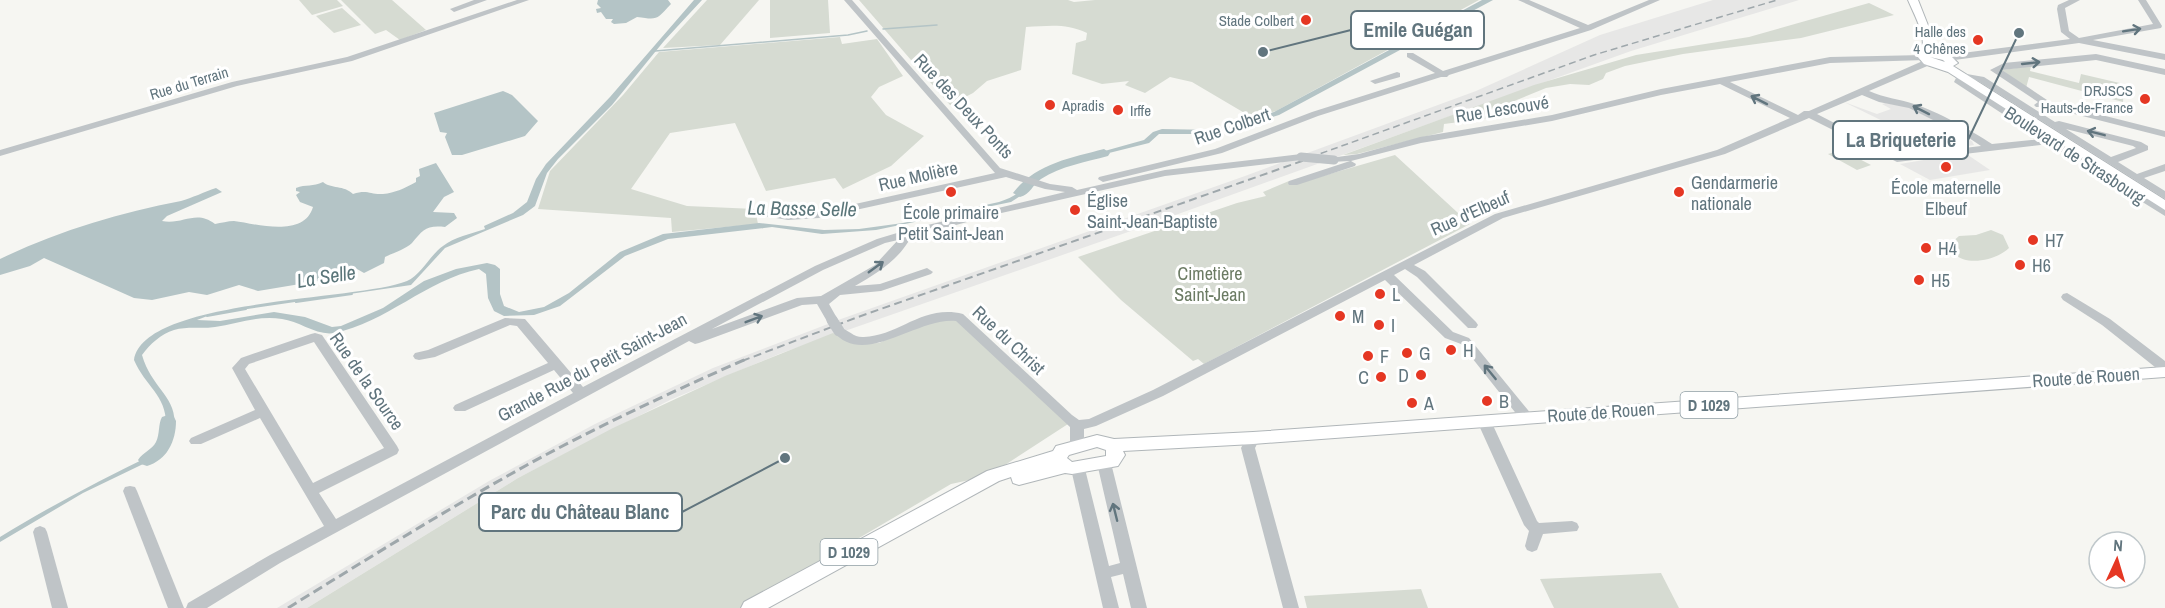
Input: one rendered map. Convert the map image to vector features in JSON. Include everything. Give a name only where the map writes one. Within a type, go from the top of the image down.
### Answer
[{"type":"main road","points":[[1913,0],[1936,58]]},
{"type":"main road","name":"Boulevard de Strasbourg","points":[[1936,58],[2165,204]]},
{"type":"main road","name":"Route de Rouen","points":[[1111,454],[1178,449],[1253,438],[2165,370]]},
{"type":"main road","points":[[1097,441],[1111,454],[1067,464],[1062,450],[1097,441]]},
{"type":"main road","name":"D 1029","points":[[751,608],[950,498],[1067,464]]},
{"type":"street","points":[[466,19],[451,7],[483,0]]},
{"type":"street","name":"Rue du Terrain","points":[[0,153],[235,84],[349,59],[525,0]]},
{"type":"street","name":"Rue des Deux Ponts","points":[[848,0],[996,170],[1050,190]]},
{"type":"street","points":[[1522,0],[1588,28]]},
{"type":"street","name":"Rue Colbert","points":[[1050,190],[1211,153],[1315,114],[1588,28],[1656,0]]},
{"type":"street","points":[[2076,0],[2061,6],[2061,9],[2065,32],[2077,40],[2165,57]]},
{"type":"street","points":[[2142,0],[2161,27]]},
{"type":"street","name":"Rue Lescouvé","points":[[1050,190],[1086,190],[1165,173],[1301,157],[1334,160],[1355,158],[1411,142],[1552,118],[1653,94],[1839,59],[1936,58],[2161,27]]},
{"type":"street","points":[[1410,55],[1444,75]]},
{"type":"street","points":[[2165,72],[2096,57],[2004,66],[1995,70],[2048,104],[2165,134]]},
{"type":"street","name":"Rue d'Elbeuf","points":[[1077,425],[1091,423],[1158,393],[1499,216],[1721,152],[1936,58]]},
{"type":"street","points":[[1375,81],[1396,75]]},
{"type":"street","name":"Boulevard de Strasbourg","points":[[2165,196],[1980,79],[1963,76],[1959,82],[2165,213]]},
{"type":"street","points":[[1385,78],[1401,88]]},
{"type":"street","points":[[1722,81],[1897,159],[2054,141]]},
{"type":"street","points":[[1861,91],[1882,100],[1912,105],[1973,136],[1991,148]]},
{"type":"street","points":[[2023,106],[2048,104]]},
{"type":"street","points":[[2046,121],[2137,144],[2144,148],[2110,161]]},
{"type":"street","points":[[1293,183],[1349,165],[1355,158]]},
{"type":"street","points":[[2136,178],[2165,167]]},
{"type":"street","name":"Rue Molière","points":[[768,214],[788,217],[819,215],[1004,174]]},
{"type":"street","points":[[2136,178],[2165,189]]},
{"type":"street","name":"Rue Lescouvé","points":[[1050,190],[1086,190]]},
{"type":"street","name":"Grande Rue du Petit Saint-Jean","points":[[194,608],[333,527],[365,513],[678,342],[819,268],[881,241],[907,233],[1028,204],[1050,190]]},
{"type":"street","points":[[678,342],[705,337],[801,301],[824,300],[881,265],[904,241],[907,233]]},
{"type":"street","points":[[1405,264],[1421,274],[1472,325]]},
{"type":"street","points":[[836,292],[881,287],[927,272]]},
{"type":"street","points":[[1386,274],[1449,335],[1465,341],[1527,418]]},
{"type":"street","points":[[2067,297],[2106,322],[2165,370]]},
{"type":"street","name":"Rue du Christ","points":[[824,300],[823,304],[836,325],[852,340],[870,341],[934,316],[946,314],[959,317],[1066,418],[1077,425]]},
{"type":"street","points":[[419,356],[431,354],[509,321],[517,320],[582,394]]},
{"type":"street","name":"Rue de la Source","points":[[310,491],[392,450],[318,338],[315,337],[239,365],[238,369],[262,412],[310,491],[333,527]]},
{"type":"street","points":[[460,408],[556,364]]},
{"type":"street","points":[[196,441],[262,412]]},
{"type":"street","points":[[1484,421],[1531,525],[1537,529],[1572,527]]},
{"type":"street","points":[[1077,425],[1077,445]]},
{"type":"street","points":[[1253,438],[1248,448],[1291,608]]},
{"type":"street","points":[[1111,454],[1129,567],[1139,608]]},
{"type":"street","points":[[1067,464],[1103,573],[1111,608]]},
{"type":"street","points":[[130,491],[176,608]]},
{"type":"street","points":[[1532,546],[1537,529]]},
{"type":"street","points":[[40,531],[60,608]]},
{"type":"street","points":[[1103,573],[1129,567]]},
{"type":"shaded area","points":[[1713,0],[1799,0],[1631,51],[1131,231],[779,354],[670,400],[518,478],[307,608],[277,608],[489,481],[595,424],[713,368],[841,319],[1245,176],[1476,91],[1600,35]]},
{"type":"shaded area","points":[[1844,102],[1877,114],[1891,109],[1882,104],[1885,103],[1909,107],[1947,126],[1944,127],[1972,141],[1974,145],[1941,151],[1934,147],[1924,150],[1927,152],[1913,154],[1887,141],[1907,133]]},
{"type":"shaded area","name":"École maternelle Elbeuf","points":[[1965,153],[1990,170],[1930,180],[1900,164]]},
{"type":"green space","points":[[299,0],[337,0],[343,6],[312,15]]},
{"type":"green space","points":[[341,0],[392,0],[426,30],[400,40],[386,30],[375,34]]},
{"type":"green space","points":[[707,0],[759,0],[720,45],[663,48]]},
{"type":"green space","points":[[770,0],[828,0],[830,33],[770,38]]},
{"type":"green space","points":[[859,0],[1068,0],[1074,2],[1095,0],[1479,0],[1276,111],[1253,118],[1192,82],[1170,77],[1145,93],[1125,85],[1129,81],[1102,84],[1072,74],[1076,43],[1086,40],[1087,33],[1057,26],[1026,27],[1021,70],[987,81],[973,93],[950,105]]},
{"type":"green space","points":[[1869,3],[1894,15],[1801,38],[1683,54],[1625,66],[1606,73],[1603,79],[1589,85],[1570,84],[1546,88],[1485,113],[1490,118],[1444,124],[1443,132],[1357,154],[1343,155],[1534,85],[1636,55],[1749,37]]},
{"type":"green space","points":[[342,8],[361,25],[334,33],[316,16]]},
{"type":"green space","points":[[840,37],[842,44],[877,39],[903,76],[879,87],[871,97],[886,115],[924,136],[891,166],[843,189],[835,178],[766,191],[735,123],[670,133],[631,189],[687,206],[755,209],[758,224],[672,232],[671,218],[538,209],[550,171],[623,95],[659,52]]},
{"type":"green space","points":[[2031,66],[2030,71],[2079,83],[2081,74],[2124,84],[2123,102],[2029,77],[2026,88],[2002,70]]},
{"type":"green space","points":[[1842,150],[1871,165],[1857,170],[1828,154]]},
{"type":"green space","name":"Cimetière Saint-Jean","points":[[1395,155],[1470,224],[1204,364],[1198,359],[1193,361],[1121,300],[1078,257],[1237,203],[1266,196],[1263,192],[1289,181],[1295,184]]},
{"type":"green space","points":[[1991,230],[2003,235],[2009,248],[1995,257],[1976,261],[1959,258],[1949,245],[1959,236],[1976,235]]},
{"type":"green space","points":[[931,319],[955,319],[1068,424],[988,476],[951,484],[740,608],[307,608],[518,478],[613,428],[725,376],[833,333],[856,344],[879,343]]},
{"type":"green space","points":[[1661,573],[1679,608],[1554,608],[1540,579]]},
{"type":"green space","points":[[1421,589],[1428,608],[1307,608],[1304,596]]},
{"type":"water","points":[[598,0],[668,0],[671,4],[656,18],[637,17],[626,23],[614,24],[611,22],[613,19],[606,19],[601,12],[597,13],[596,9],[601,8],[597,4]]},
{"type":"water","points":[[694,0],[702,0],[664,41],[612,105],[558,159],[547,173],[535,206],[523,215],[445,248],[411,285],[210,315],[197,320],[220,321],[274,312],[305,317],[332,327],[341,326],[383,308],[424,281],[456,269],[487,263],[500,269],[500,294],[504,306],[519,312],[544,307],[569,293],[620,252],[663,234],[759,223],[824,230],[859,229],[903,223],[999,202],[1016,194],[1026,181],[1032,183],[1025,193],[1011,202],[876,230],[822,234],[772,227],[668,239],[625,256],[560,306],[534,315],[504,316],[494,311],[488,298],[486,274],[479,269],[441,282],[371,320],[334,333],[321,332],[288,320],[273,318],[215,327],[174,330],[156,340],[142,355],[154,380],[173,409],[173,435],[166,453],[83,493],[0,542],[0,537],[154,454],[162,446],[166,433],[164,408],[134,360],[146,340],[174,324],[211,313],[382,288],[412,278],[447,243],[485,229],[484,226],[513,213],[527,202],[536,179],[546,164],[610,97]]},
{"type":"water","points":[[1482,0],[1493,0],[1279,115],[1216,134],[1159,134],[1149,143],[1085,159],[1083,157],[1144,140],[1153,132],[1162,129],[1214,130],[1274,112]]},
{"type":"water","points":[[503,91],[512,95],[538,121],[525,136],[462,155],[452,155],[445,137],[447,133],[440,132],[434,113]]},
{"type":"water","points":[[436,163],[454,192],[444,197],[433,212],[454,213],[457,218],[445,227],[426,229],[409,245],[385,257],[384,263],[364,273],[357,269],[342,277],[258,291],[239,285],[207,295],[189,292],[152,300],[134,298],[44,258],[30,266],[0,275],[0,259],[44,240],[112,217],[185,200],[216,188],[222,192],[167,216],[162,221],[202,218],[215,224],[234,221],[267,226],[290,226],[308,217],[313,207],[300,202],[296,195],[300,192],[296,191],[296,188],[323,182],[346,189],[353,194],[387,193],[400,190],[416,182],[416,178],[420,176],[419,169]]},
{"type":"waterway","points":[[883,29],[937,25]]},
{"type":"waterway","points":[[655,51],[848,35],[867,31]]},
{"type":"waterway","name":"La Basse Selle","points":[[1020,193],[1035,177],[1055,167],[1104,153]]},
{"type":"waterway","name":"La Selle","points":[[296,302],[352,294]]},
{"type":"waterway","name":"La Selle","points":[[207,316],[246,309]]},
{"type":"waterway","name":"La Selle","points":[[147,460],[157,453],[163,444],[168,421]]},
{"type":"railway","points":[[1300,161],[1594,55],[1777,0]]},
{"type":"railway","points":[[742,361],[858,317],[1305,160]]},
{"type":"railway","points":[[288,608],[527,465],[635,410],[746,359]]},
{"type":"place","name":"Stade Colbert","points":[[1306,20]]},
{"type":"place","name":"La Briqueterie","points":[[2019,33]]},
{"type":"place","name":"Halle des 4 Chênes","points":[[1978,40]]},
{"type":"place","name":"Emile Guégan","points":[[1263,52]]},
{"type":"place","name":"DRJSCS Hauts-de-France","points":[[2145,99]]},
{"type":"place","name":"Apradis","points":[[1050,105]]},
{"type":"place","name":"Irffe","points":[[1118,110]]},
{"type":"place","name":"École maternelle Elbeuf","points":[[1946,167]]},
{"type":"place","name":"École primaire Petit Saint-Jean","points":[[951,192]]},
{"type":"place","name":"Gendarmerie nationale","points":[[1679,192]]},
{"type":"place","name":"Église Saint-Jean-Baptiste","points":[[1075,210]]},
{"type":"place","name":"H7","points":[[2033,240]]},
{"type":"place","name":"H4","points":[[1926,248]]},
{"type":"place","name":"H6","points":[[2020,265]]},
{"type":"place","name":"H5","points":[[1919,280]]},
{"type":"place","name":"L","points":[[1380,294]]},
{"type":"place","name":"M","points":[[1340,316]]},
{"type":"place","name":"I","points":[[1379,325]]},
{"type":"place","name":"H","points":[[1451,350]]},
{"type":"place","name":"G","points":[[1407,353]]},
{"type":"place","name":"F","points":[[1368,356]]},
{"type":"place","name":"D","points":[[1421,375]]},
{"type":"place","name":"C","points":[[1381,377]]},
{"type":"place","name":"B","points":[[1487,401]]},
{"type":"place","name":"A","points":[[1412,403]]},
{"type":"place","name":"Parc du Château Blanc","points":[[785,458]]}]
